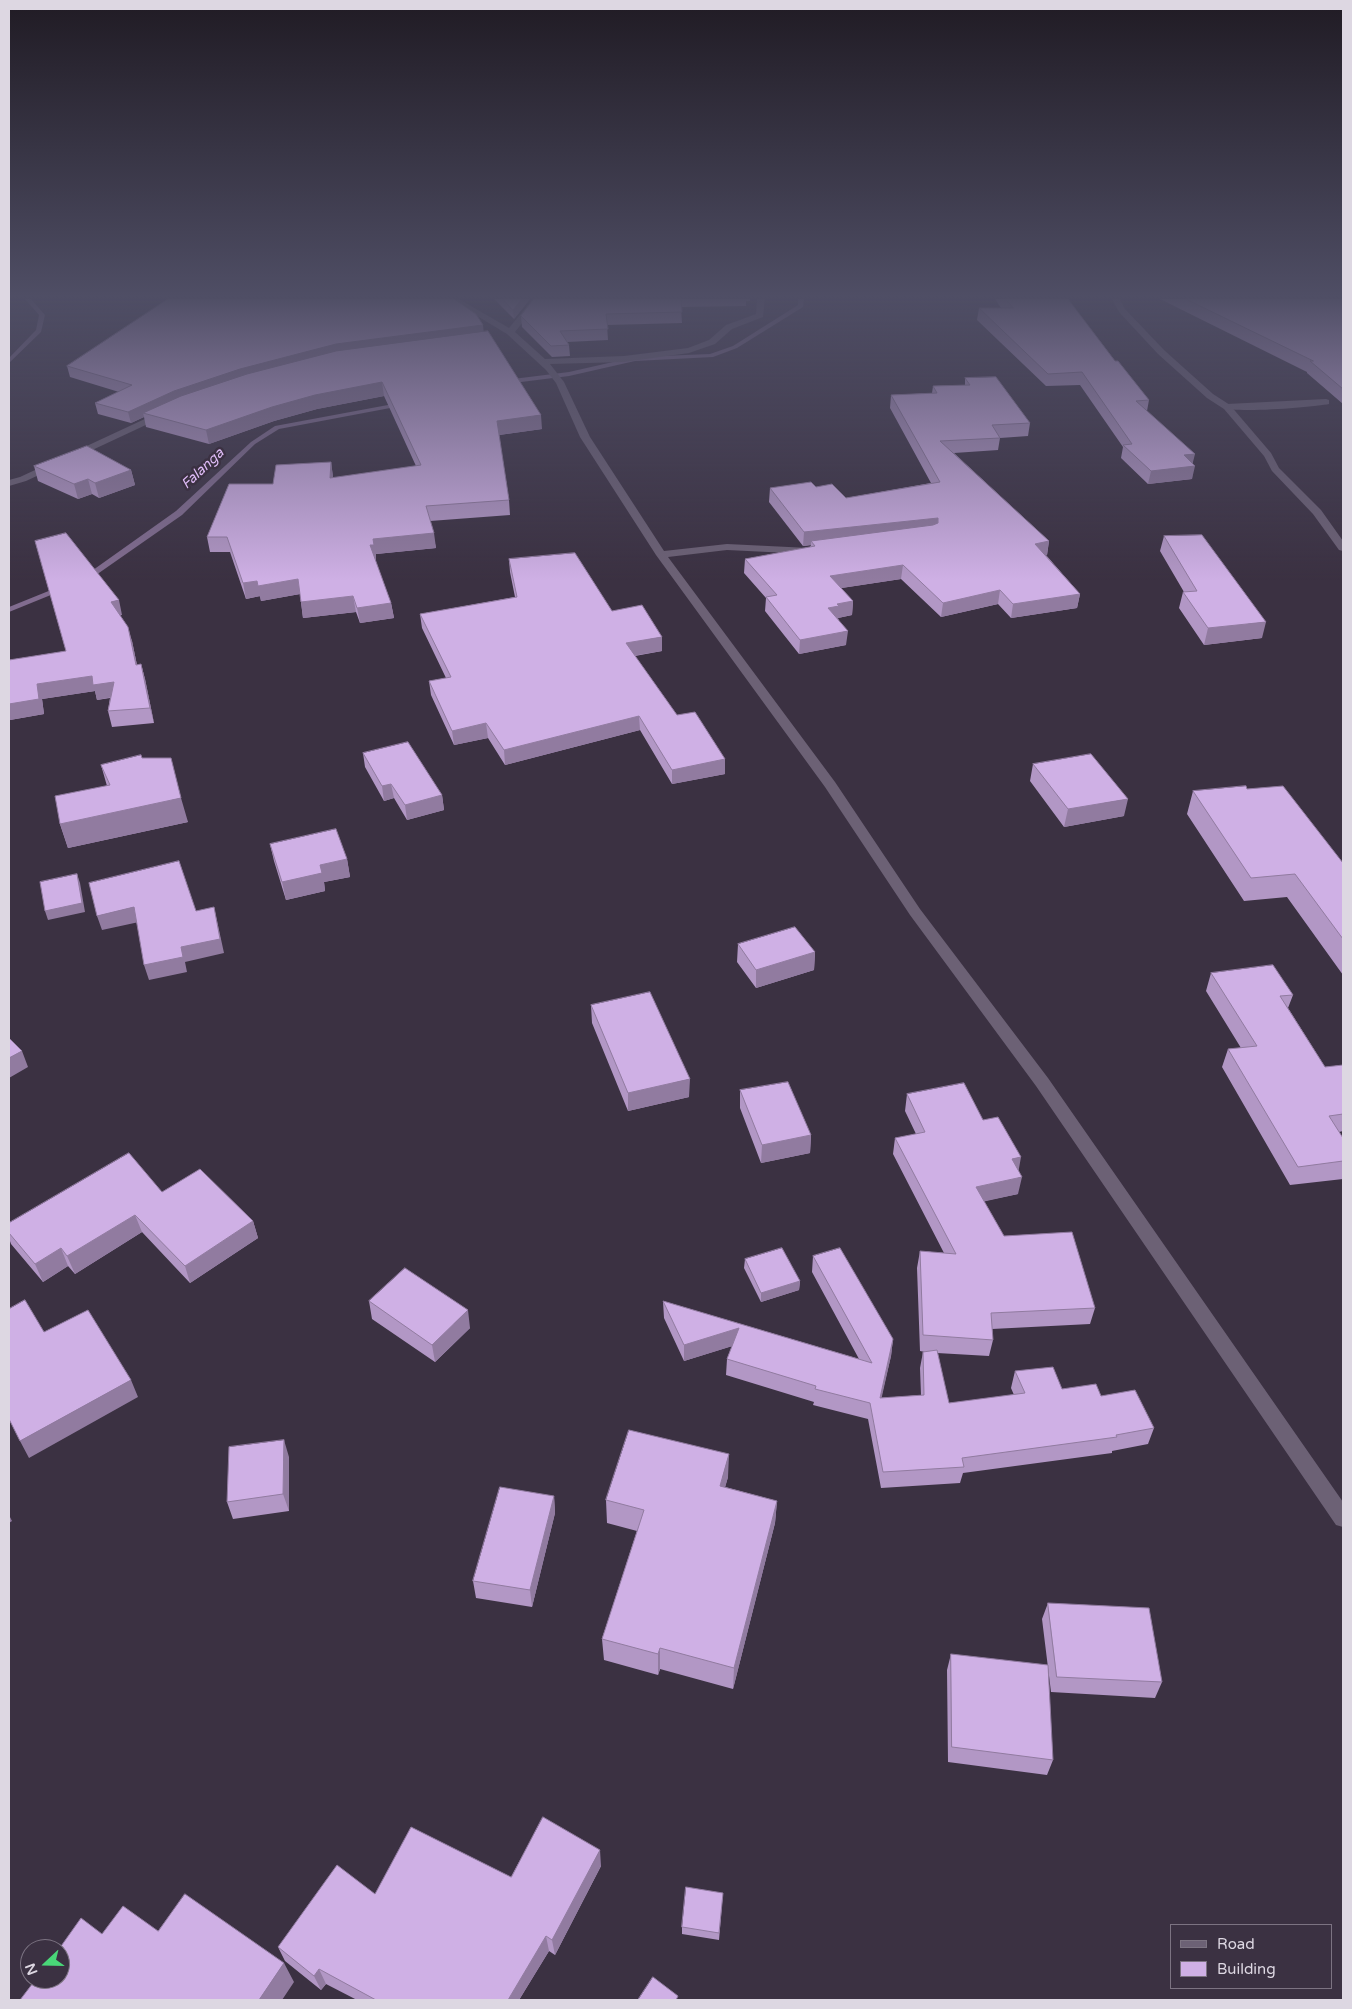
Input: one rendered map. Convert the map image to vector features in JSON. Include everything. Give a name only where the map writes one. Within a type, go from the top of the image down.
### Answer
[{"type":"street","points":[[565,393],[585,437],[661,555],[830,784],[915,912],[1042,1082],[1342,1513]]},
{"type":"street","points":[[1206,393],[1227,407],[1268,455],[1275,469],[1316,512],[1343,548]]},
{"type":"street","points":[[1227,407],[1326,402]]},
{"type":"street","points":[[9,483],[23,479],[171,410]]},
{"type":"street","points":[[661,555],[728,547],[800,551],[816,550]]},
{"type":"building","points":[[116,393],[170,393],[128,412],[95,403]]},
{"type":"building","points":[[191,393],[327,393],[272,407],[206,430],[143,413]]},
{"type":"building","points":[[387,393],[527,393],[541,415],[497,421],[509,500],[426,506],[434,533],[373,539],[374,545],[370,545],[391,603],[357,608],[353,596],[301,602],[298,579],[258,586],[257,581],[243,583],[227,537],[207,537],[229,484],[273,484],[276,465],[331,462],[330,478],[421,465]]},
{"type":"building","points":[[1008,393],[1030,423],[992,425],[1000,438],[940,441],[1049,541],[1035,544],[1080,594],[1013,604],[1000,590],[943,603],[903,565],[830,576],[853,601],[828,608],[848,631],[800,640],[766,597],[777,595],[745,559],[815,546],[811,541],[933,525],[938,523],[938,518],[804,532],[770,488],[811,482],[816,487],[832,484],[846,498],[940,482],[891,395]]},
{"type":"building","points":[[1096,393],[1143,393],[1149,400],[1136,401],[1195,454],[1184,455],[1195,466],[1151,471],[1123,445],[1132,444]]},
{"type":"building","points":[[87,446],[131,470],[95,483],[88,479],[74,484],[34,466]]},
{"type":"building","points":[[66,533],[119,600],[111,602],[128,627],[136,665],[141,664],[150,708],[108,711],[114,682],[93,685],[92,676],[37,684],[39,699],[9,704],[9,660],[66,651],[35,541]]},
{"type":"building","points":[[1202,535],[1266,622],[1208,628],[1183,592],[1197,591],[1164,536]]},
{"type":"building","points":[[575,553],[612,611],[642,605],[662,637],[626,643],[677,715],[695,712],[725,759],[672,770],[639,716],[504,750],[486,723],[452,731],[429,681],[451,677],[420,614],[517,597],[509,559]]},
{"type":"building","points":[[408,742],[442,795],[405,805],[391,784],[382,786],[363,753]]},
{"type":"building","points":[[1091,754],[1128,799],[1068,809],[1033,764]]},
{"type":"building","points":[[141,755],[142,758],[171,758],[181,798],[60,824],[55,796],[110,785],[101,765]]},
{"type":"building","points":[[1246,786],[1247,789],[1283,786],[1343,863],[1343,939],[1295,874],[1251,878],[1193,791]]},
{"type":"building","points":[[336,829],[347,859],[320,865],[322,873],[282,882],[270,844]]},
{"type":"building","points":[[179,861],[196,911],[214,907],[220,939],[181,947],[183,957],[144,965],[134,907],[97,916],[89,883]]},
{"type":"building","points":[[77,874],[82,903],[45,911],[40,882]]},
{"type":"building","points":[[795,927],[815,952],[756,970],[738,944]]},
{"type":"building","points":[[1273,965],[1293,995],[1280,996],[1325,1067],[1343,1065],[1343,1114],[1329,1116],[1343,1138],[1343,1161],[1298,1167],[1228,1049],[1257,1046],[1211,973]]},
{"type":"building","points":[[650,992],[690,1079],[628,1093],[591,1005]]},
{"type":"building","points":[[9,1038],[22,1051],[9,1058]]},
{"type":"building","points":[[788,1082],[811,1135],[762,1145],[740,1090]]},
{"type":"building","points":[[964,1083],[983,1120],[998,1117],[1021,1157],[1012,1159],[1022,1177],[976,1187],[1004,1236],[1072,1232],[1095,1308],[991,1313],[993,1340],[923,1335],[920,1251],[956,1254],[895,1138],[925,1132],[907,1094]]},
{"type":"building","points":[[129,1153],[162,1192],[200,1169],[253,1221],[185,1266],[135,1215],[67,1256],[61,1248],[35,1264],[9,1233],[9,1223]]},
{"type":"building","points":[[782,1248],[800,1281],[761,1293],[745,1259]]},
{"type":"building","points":[[840,1248],[893,1339],[880,1398],[924,1395],[923,1352],[937,1350],[949,1403],[1025,1393],[1015,1371],[1053,1367],[1062,1389],[1096,1384],[1101,1396],[1135,1390],[1154,1428],[1116,1435],[1117,1437],[962,1458],[964,1467],[883,1472],[870,1403],[815,1389],[816,1386],[727,1359],[739,1328],[684,1345],[663,1301],[872,1363],[813,1256]]},
{"type":"building","points":[[405,1268],[468,1310],[432,1345],[369,1301]]},
{"type":"building","points":[[25,1300],[44,1332],[88,1310],[131,1380],[20,1441],[9,1419],[9,1309]]},
{"type":"building","points":[[629,1430],[729,1454],[720,1486],[777,1501],[734,1668],[660,1648],[658,1654],[602,1639],[644,1510],[606,1500]]},
{"type":"building","points":[[284,1440],[283,1494],[227,1502],[229,1447]]},
{"type":"building","points":[[500,1487],[554,1496],[530,1590],[473,1581]]},
{"type":"building","points":[[1048,1603],[1149,1608],[1162,1682],[1057,1677]]},
{"type":"building","points":[[951,1654],[1048,1665],[1053,1760],[952,1747]]},
{"type":"building","points":[[543,1817],[600,1850],[552,1940],[546,1936],[508,2000],[376,2000],[319,1969],[314,1976],[278,1947],[337,1865],[375,1894],[411,1827],[511,1877]]},
{"type":"building","points":[[686,1887],[723,1893],[719,1933],[682,1927]]},
{"type":"building","points":[[185,1894],[284,1963],[259,2000],[20,2000],[28,1989],[70,1989],[70,1939],[66,1939],[81,1918],[102,1934],[123,1906],[158,1931]]},
{"type":"building","points":[[653,1977],[678,1996],[676,2000],[638,2000]]},
{"type":"waterway","name":"Falanga","points":[[83,580],[179,513],[253,443],[277,427],[404,404]]},
{"type":"waterway","name":"Falanga","points":[[9,610],[64,588]]}]
